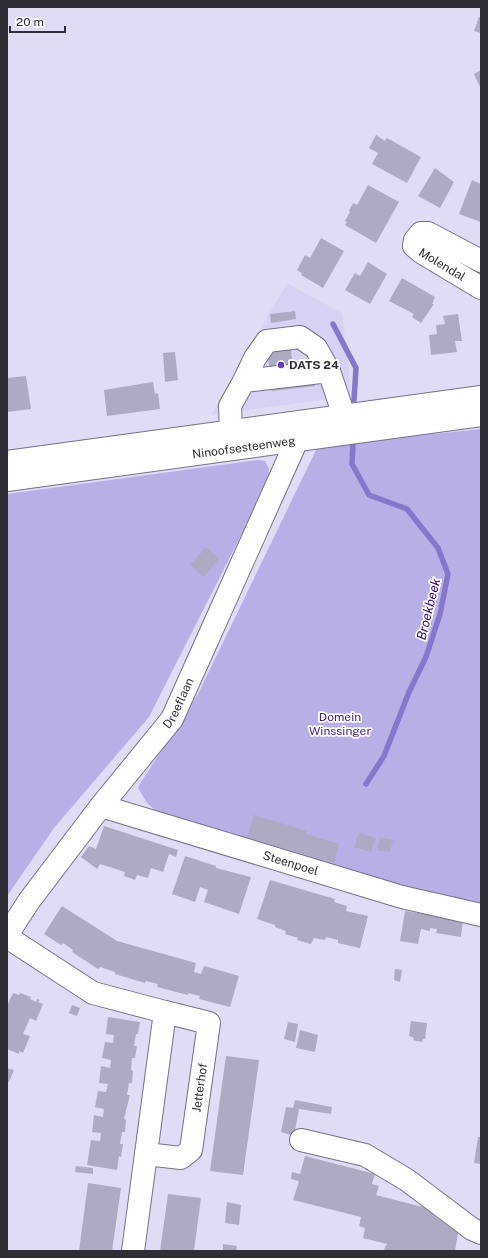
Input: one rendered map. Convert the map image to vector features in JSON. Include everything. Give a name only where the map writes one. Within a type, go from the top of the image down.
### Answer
[{"type":"street","name":"Molendal","points":[[481,261],[428,233],[420,233],[414,243],[414,246],[421,252],[481,288]]},
{"type":"street","points":[[231,431],[230,406],[255,358],[267,341],[300,337],[316,348],[329,371],[344,416]]},
{"type":"street","points":[[244,381],[329,371]]},
{"type":"street","name":"Ninoofsesteenweg","points":[[7,462],[344,416],[479,400]]},
{"type":"street","name":"Ninoofsesteenweg","points":[[7,480],[297,440],[479,400]]},
{"type":"street","name":"Dreeflaan","points":[[7,936],[30,901],[101,806],[172,719],[297,440]]},
{"type":"street","name":"Steenpoel","points":[[101,806],[402,897],[481,915]]},
{"type":"street","name":"Jetterhof","points":[[7,936],[94,993],[209,1024],[191,1150],[181,1158],[146,1154]]},
{"type":"street","points":[[133,1251],[165,1012]]},
{"type":"street","points":[[301,1140],[365,1155],[406,1180],[472,1229],[481,1233]]},
{"type":"shaded area","points":[[287,283],[342,313],[352,396],[211,415]]},
{"type":"green space","name":"Domein Winssinger","points":[[481,429],[481,909],[159,814],[147,803],[138,788],[198,694],[318,446]]},
{"type":"green space","points":[[258,460],[265,461],[269,469],[268,482],[149,717],[54,828],[7,896],[7,494]]},
{"type":"building","points":[[479,17],[481,17],[481,33],[474,31]]},
{"type":"building","points":[[481,70],[481,89],[474,74]]},
{"type":"building","points":[[376,135],[385,141],[387,138],[421,157],[407,183],[372,164],[378,153],[369,148]]},
{"type":"building","points":[[435,168],[454,182],[440,208],[418,196]]},
{"type":"building","points":[[472,180],[481,184],[481,222],[459,214]]},
{"type":"building","points":[[368,185],[399,202],[376,243],[345,225],[347,222],[345,221],[353,203],[357,205]]},
{"type":"building","points":[[321,238],[344,251],[323,288],[301,275],[302,273],[297,270],[305,255],[310,258]]},
{"type":"building","points":[[368,262],[387,274],[370,304],[345,290],[355,273],[360,276]]},
{"type":"building","points":[[402,278],[435,297],[432,304],[434,304],[421,323],[412,317],[414,314],[389,301]]},
{"type":"building","points":[[295,311],[296,319],[271,323],[270,314]]},
{"type":"building","points":[[458,314],[462,341],[455,341],[457,352],[431,355],[429,335],[437,334],[436,325],[445,324],[443,316]]},
{"type":"building","points":[[290,345],[293,365],[312,363],[315,386],[272,391],[267,348]]},
{"type":"building","points":[[175,352],[178,380],[165,382],[163,353]]},
{"type":"building","points":[[26,376],[31,409],[7,412],[7,378]]},
{"type":"building","points":[[153,382],[155,394],[158,393],[160,409],[107,416],[104,390]]},
{"type":"building","points":[[206,547],[219,559],[204,577],[190,565]]},
{"type":"building","points":[[254,815],[307,831],[306,834],[339,844],[334,863],[247,838]]},
{"type":"building","points":[[104,826],[178,850],[176,857],[169,854],[163,872],[151,868],[148,878],[137,875],[135,880],[124,876],[125,872],[100,864],[97,869],[81,857],[89,846],[96,849]]},
{"type":"building","points":[[359,833],[376,838],[371,852],[354,847]]},
{"type":"building","points":[[380,837],[393,840],[390,852],[377,850]]},
{"type":"building","points":[[185,856],[216,866],[216,868],[251,877],[239,914],[204,902],[208,890],[200,887],[195,902],[172,894]]},
{"type":"building","points":[[270,880],[335,899],[334,902],[347,906],[346,911],[368,916],[360,948],[338,943],[338,940],[326,937],[325,940],[314,938],[311,944],[297,940],[298,938],[285,934],[286,931],[275,927],[275,925],[257,919]]},
{"type":"building","points":[[62,906],[117,941],[196,963],[194,972],[201,974],[204,966],[239,976],[230,1007],[199,999],[200,996],[188,993],[188,995],[157,987],[158,984],[146,981],[145,983],[115,974],[115,972],[100,967],[98,969],[72,952],[73,950],[63,943],[61,945],[44,934]]},
{"type":"building","points":[[405,911],[463,920],[461,937],[436,933],[437,929],[430,928],[430,931],[421,929],[418,944],[400,941]]},
{"type":"building","points":[[395,969],[402,970],[400,982],[394,980]]},
{"type":"building","points":[[13,993],[19,995],[20,993],[31,997],[30,999],[36,1002],[37,999],[40,1000],[38,1002],[43,1004],[36,1021],[30,1018],[23,1034],[30,1036],[23,1053],[19,1051],[19,1054],[7,1049],[7,1006]]},
{"type":"building","points":[[72,1005],[80,1008],[77,1016],[69,1013]]},
{"type":"building","points":[[108,1017],[140,1022],[134,1046],[137,1046],[135,1058],[132,1058],[132,1083],[129,1083],[127,1095],[130,1095],[124,1119],[126,1120],[125,1132],[122,1132],[120,1144],[123,1144],[117,1170],[87,1165],[91,1140],[100,1141],[101,1133],[92,1132],[94,1115],[103,1117],[104,1109],[95,1107],[98,1091],[106,1092],[108,1084],[99,1083],[101,1066],[110,1068],[111,1060],[102,1058],[105,1042],[113,1043],[114,1035],[106,1034]]},
{"type":"building","points":[[411,1021],[427,1023],[425,1039],[423,1039],[422,1042],[413,1040],[414,1038],[409,1036]]},
{"type":"building","points":[[288,1022],[298,1024],[295,1042],[284,1039]]},
{"type":"building","points":[[300,1030],[318,1035],[315,1052],[296,1048]]},
{"type":"building","points":[[226,1056],[259,1060],[243,1175],[210,1171]]},
{"type":"building","points":[[7,1068],[14,1070],[9,1082],[7,1082]]},
{"type":"building","points":[[295,1100],[332,1107],[331,1114],[299,1109],[294,1136],[281,1132],[286,1107],[293,1108]]},
{"type":"building","points":[[478,1137],[481,1137],[481,1164],[474,1163]]},
{"type":"building","points":[[305,1156],[375,1174],[372,1184],[379,1186],[376,1195],[434,1210],[433,1215],[458,1233],[455,1251],[383,1251],[387,1244],[363,1238],[365,1228],[359,1226],[361,1217],[293,1200],[299,1181],[291,1179],[292,1172],[300,1174]]},
{"type":"building","points":[[76,1166],[93,1168],[93,1174],[75,1172]]},
{"type":"building","points":[[88,1183],[121,1188],[112,1251],[79,1251]]},
{"type":"building","points":[[168,1194],[201,1198],[194,1251],[160,1251]]},
{"type":"building","points":[[227,1202],[241,1205],[239,1225],[225,1223]]},
{"type":"building","points":[[223,1244],[237,1246],[236,1251],[223,1251]]},
{"type":"waterway","name":"Broekbeek","points":[[333,324],[356,368],[354,400]]},
{"type":"waterway","name":"Broekbeek","points":[[353,443],[352,464],[369,495],[407,509],[438,548],[448,574],[440,614],[426,657],[409,692],[384,756],[366,784]]},
{"type":"place","name":"DATS 24","points":[[281,365]]}]
